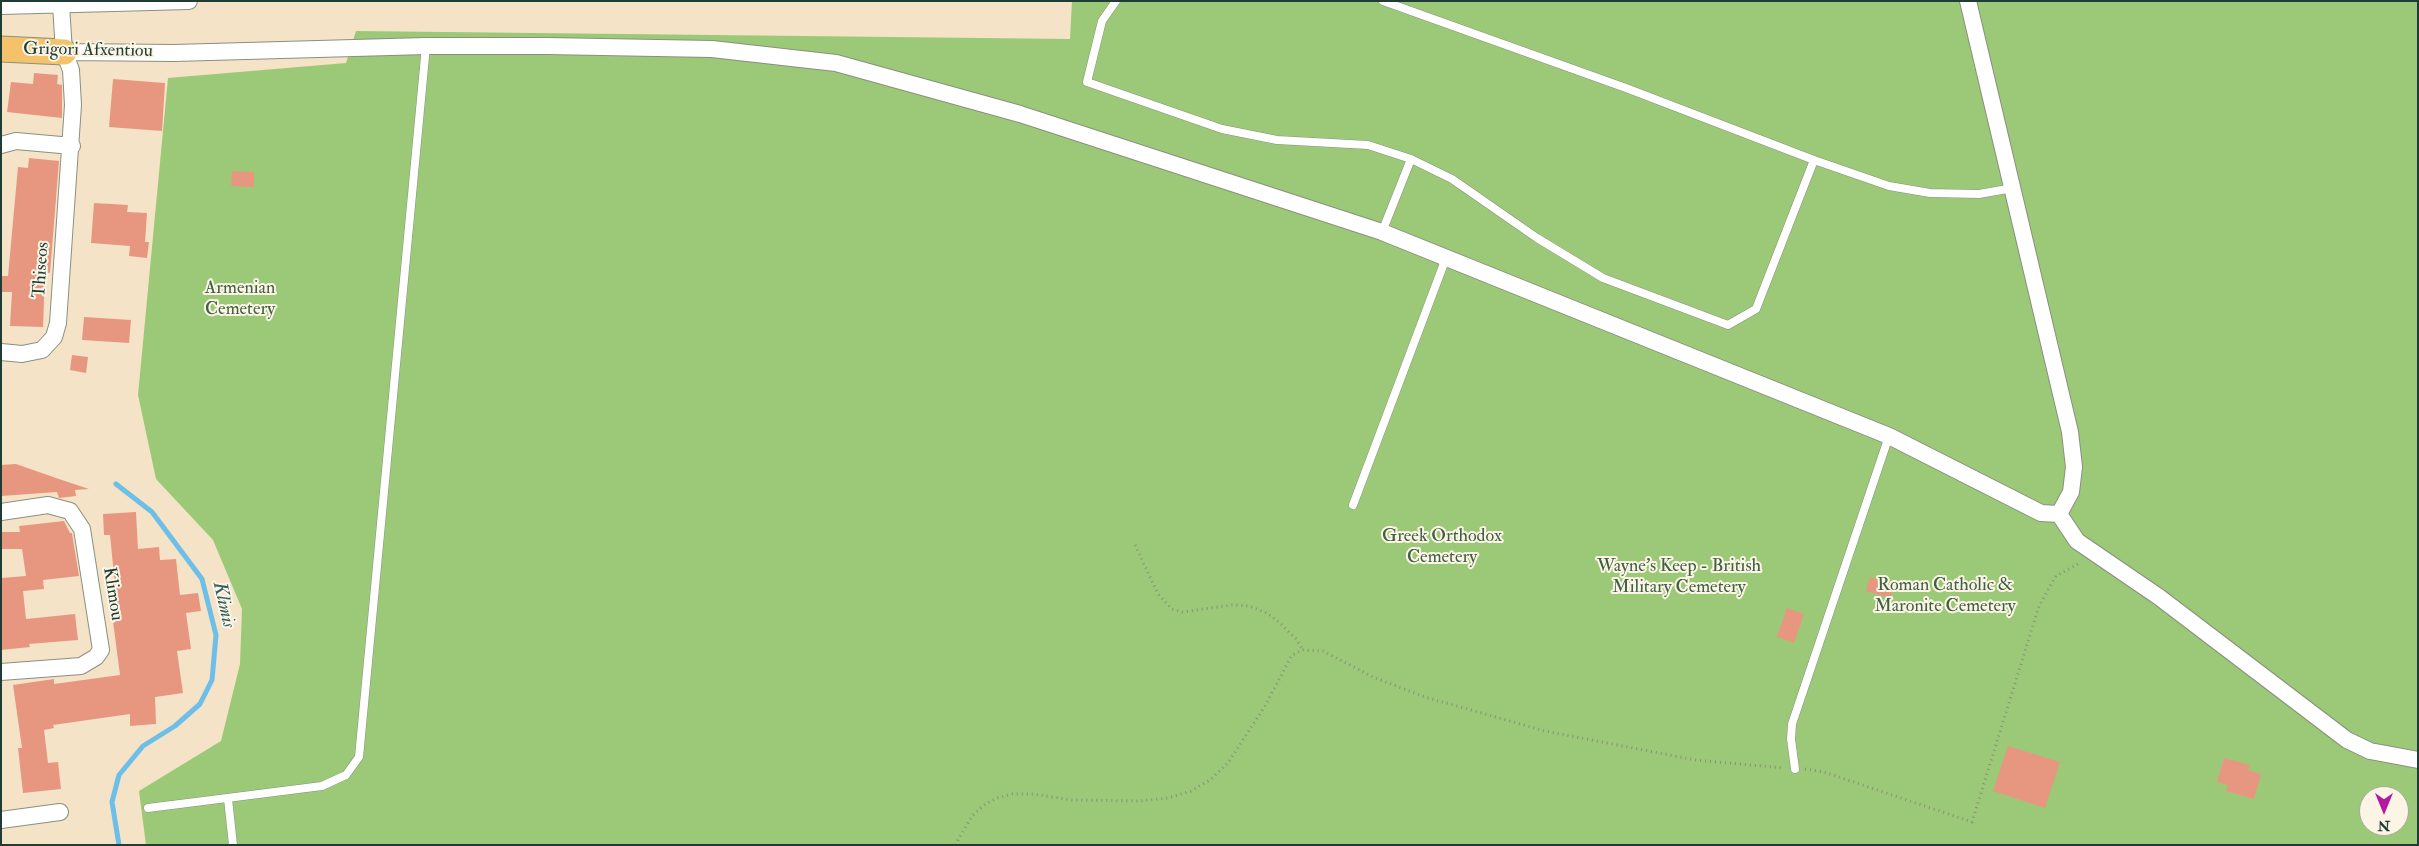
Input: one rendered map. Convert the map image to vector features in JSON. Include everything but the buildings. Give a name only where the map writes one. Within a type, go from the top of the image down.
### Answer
[{"type":"main road","name":"Grigori Afxentiou","points":[[1,49],[64,52]]},
{"type":"street","points":[[1,6],[189,1]]},
{"type":"street","points":[[1968,1],[2070,432],[2074,467],[2071,492],[2059,514],[2077,541],[2159,597],[2347,740],[2370,750],[2418,760]]},
{"type":"street","name":"Thiseos","points":[[1,352],[22,354],[42,350],[49,345],[57,329],[72,146],[73,89],[71,70],[64,52],[61,5]]},
{"type":"street","name":"Grigori Afxentiou","points":[[64,52],[174,52],[426,46],[712,49],[836,63],[1020,114],[1382,232],[1889,436],[2041,513],[2059,514]]},
{"type":"street","points":[[1,145],[16,141],[72,146]]},
{"type":"street","name":"Klimou","points":[[1,512],[48,505],[70,511],[82,529],[101,650],[96,657],[81,666],[1,672]]},
{"type":"street","points":[[1,820],[60,812]]},
{"type":"lane","points":[[1116,1],[1102,22],[1087,82],[1222,129],[1277,140],[1368,145],[1411,159],[1452,179],[1537,238],[1603,278],[1728,325],[1756,309],[1814,160]]},
{"type":"lane","points":[[1383,1],[1626,88],[1814,160],[1889,186],[1930,193],[1979,194],[2013,188]]},
{"type":"lane","points":[[148,808],[322,786],[346,775],[359,757],[426,46]]},
{"type":"lane","points":[[1382,232],[1411,159]]},
{"type":"lane","points":[[1353,505],[1446,258]]},
{"type":"lane","points":[[1794,768],[1790,739],[1792,724],[1889,436]]},
{"type":"lane","points":[[228,799],[233,845]]},
{"type":"path","points":[[1135,544],[1158,594],[1172,609],[1182,612],[1232,605],[1249,606],[1267,613],[1280,623],[1296,639],[1303,650]]},
{"type":"path","points":[[955,845],[972,816],[984,805],[1012,794],[1034,794],[1072,800],[1140,801],[1168,798],[1210,780],[1228,763],[1265,706],[1285,665],[1292,655],[1303,650],[1323,651],[1373,676],[1425,696],[1545,731],[1695,760],[1824,772],[1972,822],[2042,600],[2048,587],[2060,572],[2101,556]]},
{"type":"green space","points":[[1072,1],[2418,1],[2418,845],[146,845],[139,791],[221,741],[240,664],[242,609],[213,540],[156,479],[138,395],[168,78],[346,63],[356,31],[1070,39]]},
{"type":"waterway","name":"Klimis","points":[[116,484],[152,512],[202,579],[216,635],[212,680],[200,704],[175,726],[143,746],[119,775],[112,802],[119,845]]},
{"type":"park label","name":"Armenian Cemetery","points":[[240,299]]},
{"type":"park label","name":"Greek Orthodox Cemetery","points":[[1442,547]]},
{"type":"park label","name":"Wayne's Keep - British Military Cemetery","points":[[1679,577]]},
{"type":"park label","name":"Roman Catholic & Maronite Cemetery","points":[[1945,596]]}]
